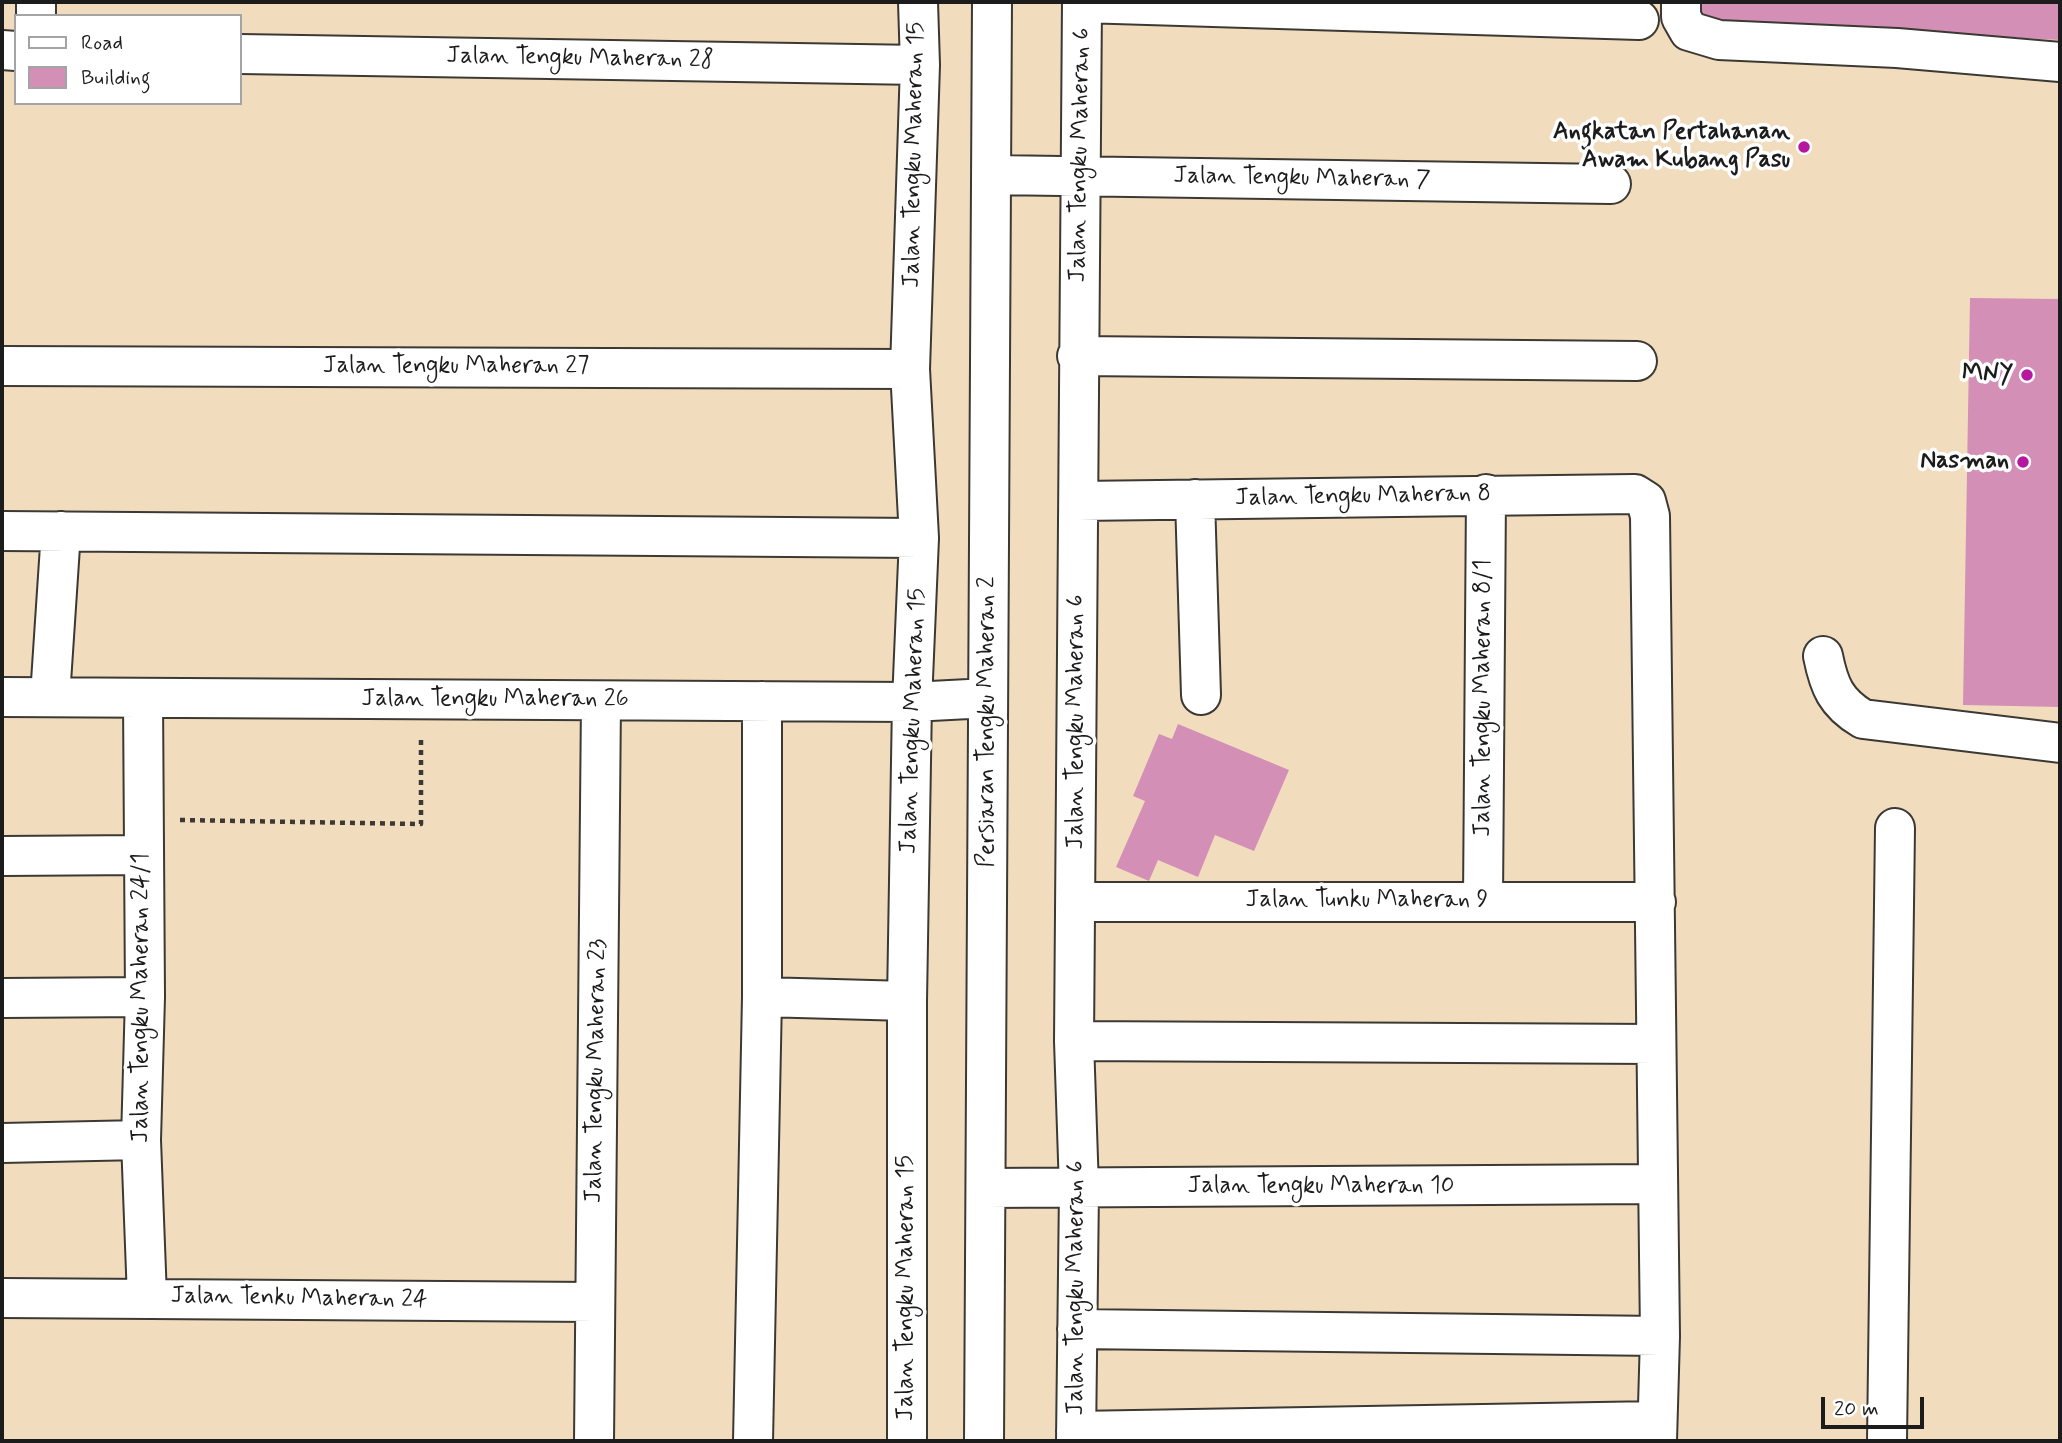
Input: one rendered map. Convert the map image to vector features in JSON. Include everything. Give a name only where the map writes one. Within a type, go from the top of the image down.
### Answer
[{"type":"street","name":"Jalan Tengku Maheran 15","points":[[907,1441],[907,1001],[912,702],[919,538],[910,369],[920,65],[918,2]]},
{"type":"street","name":"Persiaran Tengku Maheran 2","points":[[984,1441],[992,2]]},
{"type":"street","points":[[1082,2],[1639,20]]},
{"type":"street","name":"Jalan Tengku Maheran 6","points":[[1076,1436],[1079,1189],[1074,1041],[1079,501],[1077,356],[1083,176],[1082,2]]},
{"type":"street","points":[[1681,2],[1681,17],[1689,31],[1719,40],[1897,48],[2060,62]]},
{"type":"street","name":"Jalan Tengku Maheran 28","points":[[242,54],[920,65]]},
{"type":"street","name":"Jalan Tengku Maheran 7","points":[[993,175],[1611,184]]},
{"type":"street","points":[[1077,356],[1637,361]]},
{"type":"street","name":"Jalan Tengku Maheran 27","points":[[2,366],[910,369]]},
{"type":"street","name":"Jalan Tengku Maheran 8","points":[[1079,501],[1486,495],[1635,495],[1646,501],[1650,516],[1656,902]]},
{"type":"street","name":"Jalan Tengku Maheran 8/1","points":[[1483,901],[1486,495]]},
{"type":"street","points":[[1195,499],[1201,695]]},
{"type":"street","points":[[2,531],[919,538]]},
{"type":"street","points":[[50,697],[61,531]]},
{"type":"street","points":[[1823,656],[1829,682],[1838,701],[1863,719],[2060,743]]},
{"type":"street","name":"Jalan Tengku Maheran 26","points":[[2,697],[912,702],[988,698]]},
{"type":"street","name":"Jalan Tengku Maheran 24/1","points":[[143,698],[145,997],[141,1140],[147,1298]]},
{"type":"street","name":"Jalan Tengku Maheran 23","points":[[594,1441],[601,701]]},
{"type":"street","points":[[753,1441],[762,997],[762,701]]},
{"type":"street","points":[[1887,1441],[1895,828]]},
{"type":"street","points":[[2,856],[142,855]]},
{"type":"street","name":"Jalan Tunku Maheran 9","points":[[1077,902],[1656,902]]},
{"type":"street","points":[[1076,1436],[1657,1431],[1660,1336],[1656,1184],[1656,902]]},
{"type":"street","points":[[2,998],[145,997]]},
{"type":"street","points":[[762,997],[907,1001]]},
{"type":"street","points":[[1074,1041],[1656,1044]]},
{"type":"street","points":[[2,1143],[141,1140]]},
{"type":"street","name":"Jalan Tengku Maheran 10","points":[[987,1188],[1656,1184]]},
{"type":"street","name":"Jalan Tenku Maheran 24","points":[[2,1298],[595,1302]]},
{"type":"street","points":[[1077,1329],[1660,1336]]},
{"type":"path","points":[[166,819],[421,824],[421,699]]},
{"type":"building","points":[[1691,2],[2060,2],[2060,40],[1691,20]]},
{"type":"building","points":[[1970,298],[2060,299],[2060,707],[1963,705]]},
{"type":"building","points":[[1178,724],[1289,770],[1254,851],[1215,835],[1198,877],[1158,860],[1149,881],[1116,867],[1145,801],[1133,796],[1159,734],[1172,739]]},
{"type":"place","name":"Angkatan Pertahanan Awam Kubang Pasu","points":[[1804,147]]},
{"type":"place","name":"MNY","points":[[2027,375]]},
{"type":"place","name":"Nasman","points":[[2023,462]]}]
